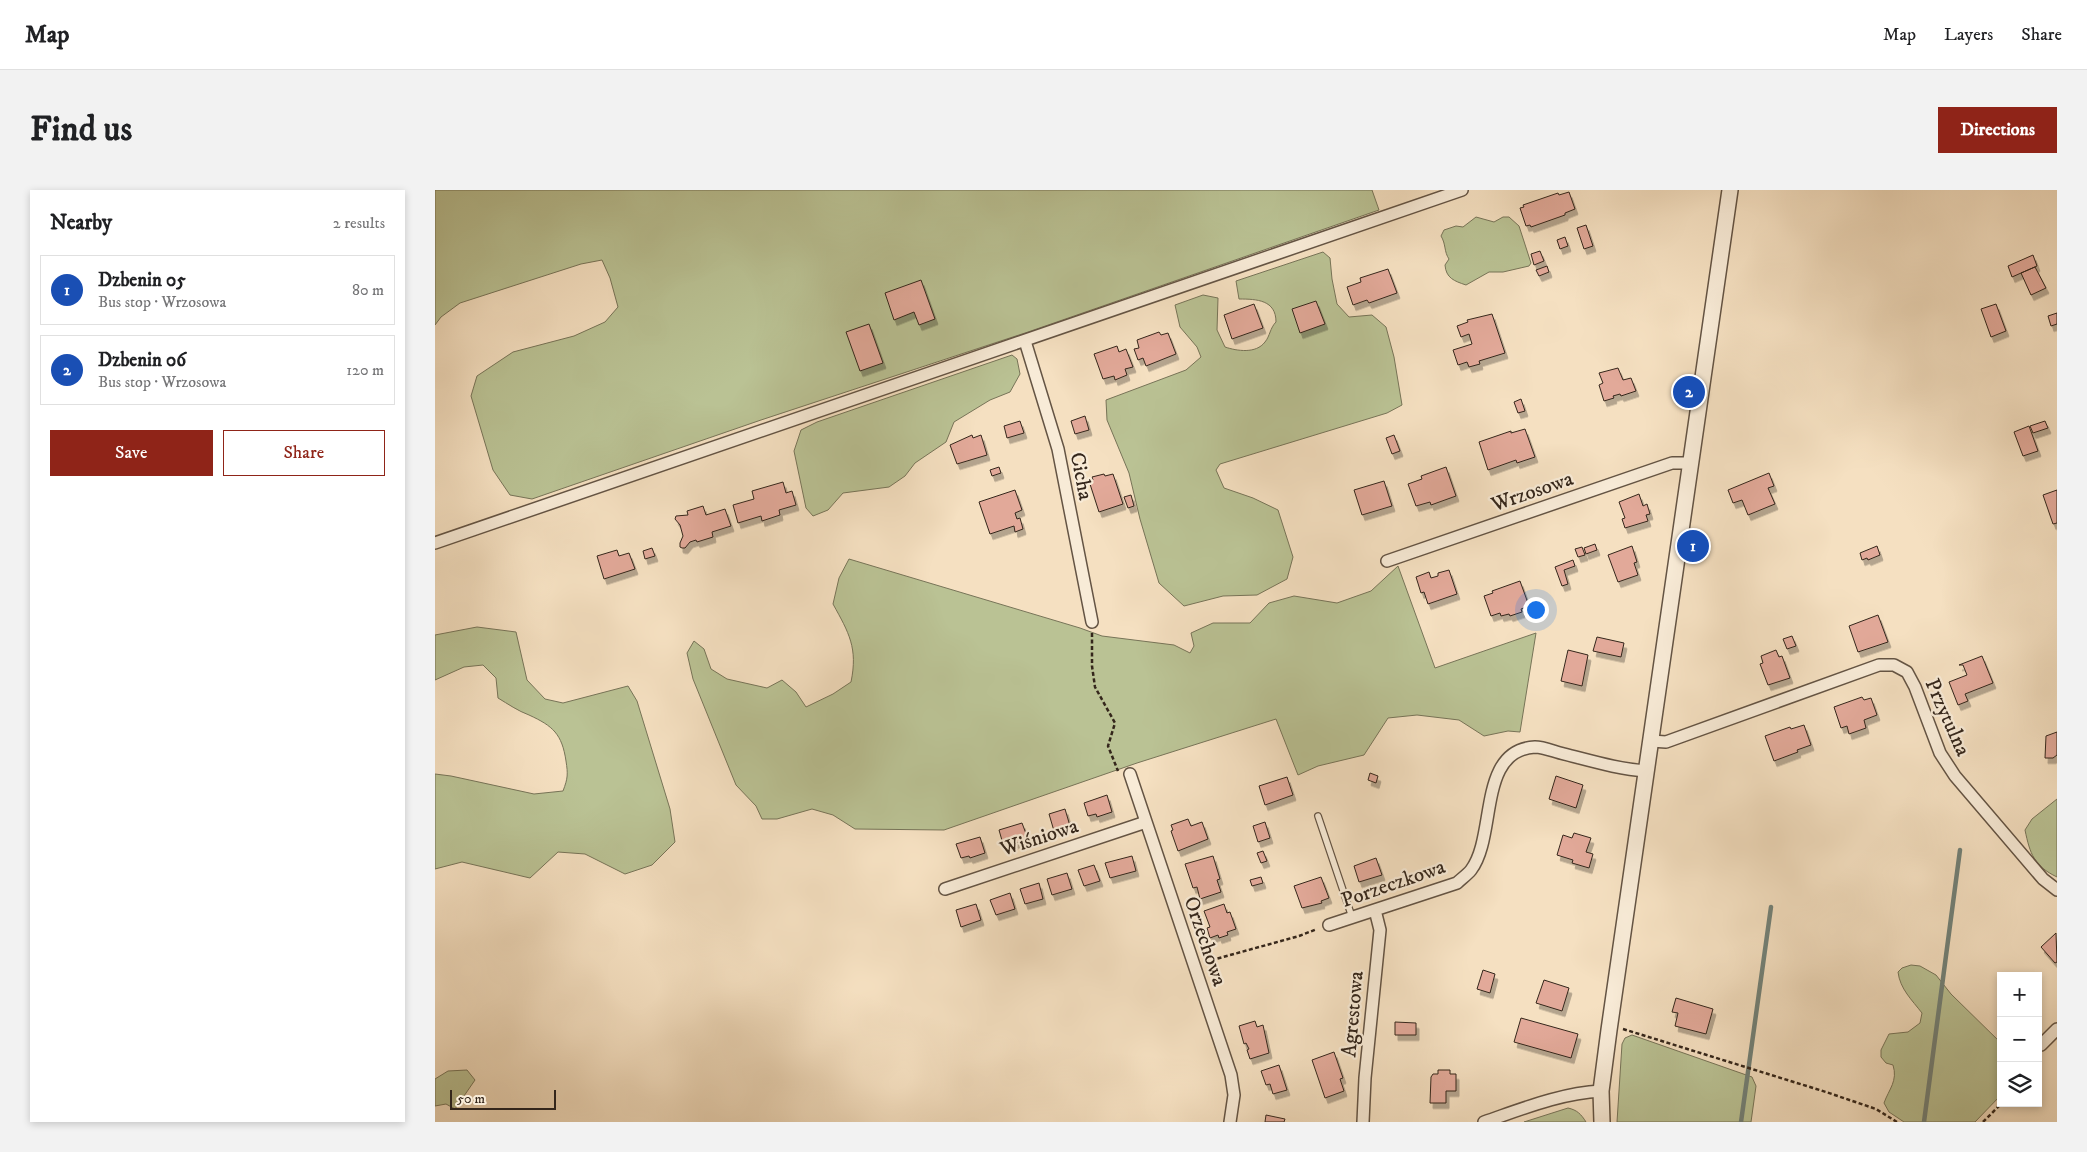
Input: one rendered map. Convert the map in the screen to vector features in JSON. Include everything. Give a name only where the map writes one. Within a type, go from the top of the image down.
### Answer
[{"type":"street","points":[[435,543],[1462,190]]},
{"type":"street","points":[[1602,1122],[1601,1091],[1610,1024],[1730,190]]},
{"type":"street","name":"Cicha","points":[[1025,341],[1058,449],[1092,622]]},
{"type":"street","name":"Wrzosowa","points":[[1387,561],[1672,463],[1691,463]]},
{"type":"street","name":"Przytulna","points":[[1651,740],[1666,742],[1879,665],[1894,665],[1907,672],[1915,687],[1940,754],[1955,776],[2043,879],[2057,890]]},
{"type":"street","name":"Porzeczkowa","points":[[1329,924],[1457,882],[1471,870],[1479,854],[1495,781],[1503,762],[1517,751],[1536,747],[1624,770],[1646,771]]},
{"type":"street","name":"Orzechowa","points":[[1124,775],[1146,822],[1231,1075],[1233,1095],[1230,1122]]},
{"type":"street","name":"Wiśniowa","points":[[945,889],[1146,822]]},
{"type":"street","name":"Agrestowa","points":[[1363,1122],[1380,930],[1375,910]]},
{"type":"street","points":[[2042,1044],[2057,1029]]},
{"type":"street","points":[[1484,1122],[1562,1096],[1601,1091]]},
{"type":"lane","points":[[1318,816],[1352,917]]},
{"type":"path","points":[[1092,622],[1092,666],[1095,687],[1115,722],[1108,746],[1124,775]]},
{"type":"path","points":[[1194,966],[1299,936],[1329,924]]},
{"type":"path","points":[[1610,1024],[1876,1109],[1897,1122]]},
{"type":"path","points":[[1983,1122],[1998,1107]]},
{"type":"green space","points":[[435,190],[1372,190],[1379,210],[1028,332],[761,420],[532,499],[510,495],[493,470],[471,396],[477,376],[513,352],[574,336],[605,322],[618,307],[610,278],[602,260],[581,264],[460,303],[441,317],[435,325]]},
{"type":"green space","points":[[1476,217],[1494,222],[1503,217],[1509,217],[1519,226],[1531,263],[1529,266],[1503,272],[1489,272],[1466,285],[1451,278],[1447,273],[1445,265],[1449,259],[1441,236],[1444,230],[1456,226],[1463,227]]},
{"type":"green space","points":[[1323,252],[1330,258],[1337,304],[1349,317],[1372,315],[1386,327],[1394,357],[1402,405],[1387,413],[1220,464],[1216,470],[1224,488],[1253,498],[1278,510],[1293,557],[1287,579],[1257,595],[1223,596],[1184,606],[1159,583],[1129,473],[1107,420],[1106,400],[1186,370],[1201,357],[1197,347],[1180,327],[1175,305],[1203,295],[1218,298],[1217,330],[1225,347],[1235,350],[1252,350],[1261,346],[1267,340],[1276,322],[1273,309],[1259,300],[1239,299],[1236,281]]},
{"type":"green space","points":[[1012,355],[1017,359],[1020,374],[1010,392],[990,400],[954,422],[946,442],[915,463],[905,476],[889,487],[843,493],[828,510],[813,516],[806,508],[794,451],[801,430],[817,422]]},
{"type":"green space","points":[[849,559],[1102,636],[1174,645],[1190,653],[1194,646],[1191,633],[1213,623],[1250,623],[1269,603],[1294,596],[1337,603],[1371,591],[1398,566],[1435,668],[1536,633],[1520,732],[1508,731],[1484,736],[1459,720],[1417,715],[1388,718],[1364,755],[1318,766],[1298,775],[1276,719],[1137,763],[944,830],[855,829],[833,815],[812,809],[777,819],[762,819],[756,806],[736,785],[693,679],[687,653],[694,641],[704,649],[711,669],[727,679],[767,688],[782,680],[796,692],[806,707],[833,694],[851,682],[853,670],[851,641],[833,604],[839,578]]},
{"type":"green space","points":[[477,627],[516,632],[527,680],[545,699],[563,703],[628,686],[637,701],[670,809],[675,842],[652,865],[625,874],[585,854],[558,852],[530,878],[462,862],[435,869],[435,774],[534,794],[563,791],[567,779],[564,752],[559,737],[544,723],[498,698],[496,678],[483,665],[464,667],[435,680],[435,635]]},
{"type":"green space","points":[[2057,799],[2057,877],[2038,864],[2031,853],[2025,830],[2032,819]]},
{"type":"green space","points":[[1911,965],[1920,966],[1936,975],[1951,994],[1997,1039],[1997,1099],[1975,1122],[1904,1122],[1889,1112],[1884,1103],[1894,1080],[1894,1071],[1893,1065],[1886,1063],[1881,1057],[1881,1050],[1889,1034],[1908,1032],[1920,1023],[1922,1013],[1901,984],[1898,972],[1902,968]]},
{"type":"green space","points":[[1632,1035],[1752,1077],[1756,1086],[1751,1122],[1617,1122],[1622,1044],[1625,1038]]},
{"type":"green space","points":[[467,1070],[475,1080],[455,1109],[446,1104],[435,1106],[435,1079],[448,1071]]},
{"type":"green space","points":[[1568,1108],[1579,1113],[1586,1122],[1524,1122]]},
{"type":"building","points":[[1569,192],[1575,209],[1565,213],[1565,215],[1531,227],[1530,225],[1526,226],[1520,208],[1524,207],[1523,205],[1558,193],[1559,195]]},
{"type":"building","points":[[1586,225],[1593,246],[1584,249],[1577,228]]},
{"type":"building","points":[[1565,237],[1568,246],[1560,249],[1557,240]]},
{"type":"building","points":[[1540,251],[1544,261],[1534,265],[1531,254]]},
{"type":"building","points":[[2033,255],[2037,266],[2012,277],[2008,266]]},
{"type":"building","points":[[1547,266],[1549,272],[1539,276],[1536,270]]},
{"type":"building","points":[[2035,267],[2046,288],[2031,295],[2021,273]]},
{"type":"building","points":[[1388,269],[1397,293],[1369,303],[1367,300],[1353,305],[1347,287],[1361,282],[1360,278]]},
{"type":"building","points":[[921,280],[935,319],[919,325],[914,312],[894,320],[885,293]]},
{"type":"building","points":[[1316,301],[1325,324],[1300,333],[1292,309]]},
{"type":"building","points":[[1254,304],[1263,328],[1232,339],[1224,315]]},
{"type":"building","points":[[1996,304],[2006,331],[1991,337],[1981,309]]},
{"type":"building","points":[[2057,313],[2057,324],[2051,326],[2048,316]]},
{"type":"building","points":[[1492,314],[1505,353],[1479,361],[1480,364],[1469,367],[1467,362],[1458,365],[1453,350],[1472,344],[1469,334],[1461,337],[1457,326],[1468,322],[1467,320]]},
{"type":"building","points":[[869,324],[883,363],[860,371],[846,332]]},
{"type":"building","points":[[1159,332],[1161,335],[1168,333],[1176,354],[1146,366],[1143,358],[1138,360],[1134,349],[1139,348],[1137,340]]},
{"type":"building","points":[[1117,346],[1119,352],[1126,349],[1133,367],[1125,369],[1127,375],[1115,380],[1114,376],[1103,379],[1094,354]]},
{"type":"building","points":[[1618,368],[1623,380],[1631,378],[1636,391],[1621,396],[1620,394],[1613,396],[1614,398],[1604,401],[1599,385],[1603,383],[1599,373]]},
{"type":"building","points":[[1521,399],[1525,411],[1518,413],[1514,402]]},
{"type":"building","points":[[1085,416],[1089,430],[1075,434],[1071,421]]},
{"type":"building","points":[[1020,421],[1024,433],[1007,438],[1004,426]]},
{"type":"building","points":[[2045,421],[2048,428],[2033,433],[2030,426]]},
{"type":"building","points":[[2029,426],[2038,451],[2023,456],[2014,432]]},
{"type":"building","points":[[1525,429],[1535,457],[1517,463],[1516,460],[1488,470],[1479,442],[1511,431],[1511,433]]},
{"type":"building","points":[[972,435],[973,438],[981,435],[987,455],[957,464],[950,445]]},
{"type":"building","points":[[1394,435],[1400,451],[1392,454],[1386,438]]},
{"type":"building","points":[[999,467],[1001,473],[992,476],[990,470]]},
{"type":"building","points":[[1446,467],[1456,496],[1431,505],[1430,502],[1416,506],[1408,484],[1422,479],[1421,476]]},
{"type":"building","points":[[1769,473],[1774,486],[1768,488],[1775,504],[1748,515],[1742,500],[1733,503],[1728,490]]},
{"type":"building","points":[[1104,474],[1105,476],[1113,474],[1123,504],[1099,512],[1089,481],[1093,480],[1092,477]]},
{"type":"building","points":[[1384,481],[1392,506],[1362,515],[1354,490]]},
{"type":"building","points":[[783,482],[786,493],[792,491],[796,505],[779,510],[780,515],[762,521],[761,516],[738,523],[733,505],[754,499],[752,491]]},
{"type":"building","points":[[1015,490],[1022,510],[1015,513],[1017,519],[1020,518],[1023,529],[1015,532],[1014,526],[990,534],[979,502]]},
{"type":"building","points":[[2057,490],[2057,523],[2053,524],[2043,495]]},
{"type":"building","points":[[1639,494],[1643,506],[1647,504],[1650,514],[1646,515],[1648,521],[1625,528],[1622,519],[1625,518],[1619,502]]},
{"type":"building","points":[[1131,495],[1134,506],[1128,508],[1124,497]]},
{"type":"building","points":[[703,506],[706,515],[725,509],[731,526],[712,532],[713,537],[690,542],[685,548],[680,547],[683,536],[680,525],[675,519],[676,516],[688,515],[687,511]]},
{"type":"building","points":[[1595,544],[1597,550],[1586,554],[1584,548]]},
{"type":"building","points":[[1632,546],[1637,562],[1634,563],[1638,575],[1618,582],[1608,555]]},
{"type":"building","points":[[1877,546],[1880,555],[1868,560],[1867,558],[1862,560],[1860,553]]},
{"type":"building","points":[[1582,547],[1585,555],[1578,557],[1575,549]]},
{"type":"building","points":[[652,548],[655,556],[645,559],[643,551]]},
{"type":"building","points":[[617,550],[619,556],[629,553],[635,569],[604,579],[597,556]]},
{"type":"building","points":[[1573,560],[1575,566],[1564,570],[1568,584],[1562,586],[1555,567]]},
{"type":"building","points":[[1449,570],[1457,594],[1428,604],[1424,592],[1421,593],[1416,577],[1429,572],[1431,578],[1438,576],[1438,573]]},
{"type":"building","points":[[1520,581],[1529,606],[1521,609],[1522,612],[1510,616],[1509,614],[1501,616],[1500,613],[1491,616],[1484,596],[1493,593],[1492,591]]},
{"type":"building","points":[[1878,615],[1888,642],[1858,652],[1849,626]]},
{"type":"building","points":[[1792,636],[1796,646],[1787,649],[1783,639]]},
{"type":"building","points":[[1597,637],[1624,643],[1621,657],[1593,651]]},
{"type":"building","points":[[1568,650],[1588,655],[1582,686],[1561,681]]},
{"type":"building","points":[[1776,650],[1779,657],[1782,656],[1790,678],[1768,685],[1760,664],[1763,663],[1761,656]]},
{"type":"building","points":[[1982,656],[1993,683],[1965,694],[1968,701],[1958,705],[1949,682],[1967,675],[1963,665],[1959,665]]},
{"type":"building","points":[[1862,697],[1864,700],[1871,698],[1877,715],[1864,720],[1866,728],[1849,734],[1847,726],[1841,728],[1834,707]]},
{"type":"building","points":[[1804,725],[1811,745],[1774,761],[1765,736],[1790,727],[1791,729]]},
{"type":"building","points":[[2057,732],[2057,755],[2053,758],[2045,758],[2046,736]]},
{"type":"building","points":[[1370,773],[1378,776],[1376,783],[1368,780]]},
{"type":"building","points":[[1556,776],[1583,785],[1576,808],[1549,799]]},
{"type":"building","points":[[1287,777],[1293,795],[1265,805],[1259,786]]},
{"type":"building","points":[[1107,795],[1112,812],[1097,817],[1096,814],[1088,816],[1084,803]]},
{"type":"building","points":[[1065,809],[1070,826],[1054,831],[1049,814]]},
{"type":"building","points":[[1188,819],[1191,826],[1202,822],[1208,839],[1178,851],[1171,831],[1173,830],[1171,825]]},
{"type":"building","points":[[1265,822],[1270,838],[1258,842],[1253,826]]},
{"type":"building","points":[[1022,823],[1028,839],[1012,844],[1011,842],[1003,844],[999,830]]},
{"type":"building","points":[[1574,833],[1591,838],[1586,852],[1593,854],[1589,868],[1572,863],[1573,860],[1557,855],[1563,835],[1572,838]]},
{"type":"building","points":[[980,837],[985,853],[970,858],[969,856],[961,858],[956,844]]},
{"type":"building","points":[[1263,851],[1267,861],[1261,863],[1257,853]]},
{"type":"building","points":[[1132,856],[1136,871],[1110,878],[1105,863]]},
{"type":"building","points":[[1213,856],[1220,879],[1217,880],[1221,892],[1200,899],[1197,887],[1193,888],[1185,864]]},
{"type":"building","points":[[1376,858],[1382,875],[1359,882],[1354,866]]},
{"type":"building","points":[[1094,865],[1100,881],[1084,886],[1078,870]]},
{"type":"building","points":[[1067,873],[1072,889],[1052,895],[1047,879]]},
{"type":"building","points":[[1261,877],[1263,883],[1252,886],[1250,880]]},
{"type":"building","points":[[1321,877],[1329,898],[1321,901],[1322,903],[1302,908],[1294,886]]},
{"type":"building","points":[[1039,883],[1043,899],[1025,904],[1020,889]]},
{"type":"building","points":[[1010,893],[1015,909],[996,915],[990,900]]},
{"type":"building","points":[[976,904],[981,920],[961,927],[956,910]]},
{"type":"building","points":[[1224,904],[1227,913],[1230,912],[1236,929],[1227,932],[1228,935],[1219,938],[1218,935],[1210,938],[1207,928],[1210,927],[1204,911]]},
{"type":"building","points":[[2056,933],[2057,962],[2055,963],[2041,947]]},
{"type":"building","points":[[1483,970],[1495,974],[1490,993],[1477,989]]},
{"type":"building","points":[[1544,980],[1569,988],[1562,1011],[1536,1003]]},
{"type":"building","points":[[1676,998],[1713,1009],[1706,1034],[1675,1026],[1678,1013],[1672,1012]]},
{"type":"building","points":[[1521,1018],[1578,1034],[1571,1058],[1514,1042]]},
{"type":"building","points":[[1255,1021],[1257,1027],[1263,1025],[1269,1053],[1250,1059],[1247,1050],[1249,1049],[1246,1043],[1244,1044],[1239,1026]]},
{"type":"building","points":[[1395,1022],[1416,1023],[1416,1035],[1395,1035]]},
{"type":"building","points":[[1334,1052],[1343,1078],[1340,1079],[1344,1091],[1325,1098],[1312,1060]]},
{"type":"building","points":[[1279,1065],[1287,1090],[1273,1094],[1270,1084],[1266,1085],[1261,1071]]},
{"type":"building","points":[[1438,1070],[1450,1070],[1450,1074],[1456,1074],[1456,1091],[1446,1091],[1446,1103],[1430,1103],[1431,1077],[1433,1074],[1438,1074]]},
{"type":"building","points":[[1266,1115],[1285,1119],[1284,1122],[1265,1122]]},
{"type":"waterway","points":[[1924,1122],[1960,850]]},
{"type":"waterway","points":[[1741,1122],[1771,907]]},
{"type":"place","name":"Dzbenin 06","points":[[1689,392]]},
{"type":"place","name":"Dzbenin 05","points":[[1693,546]]}]
